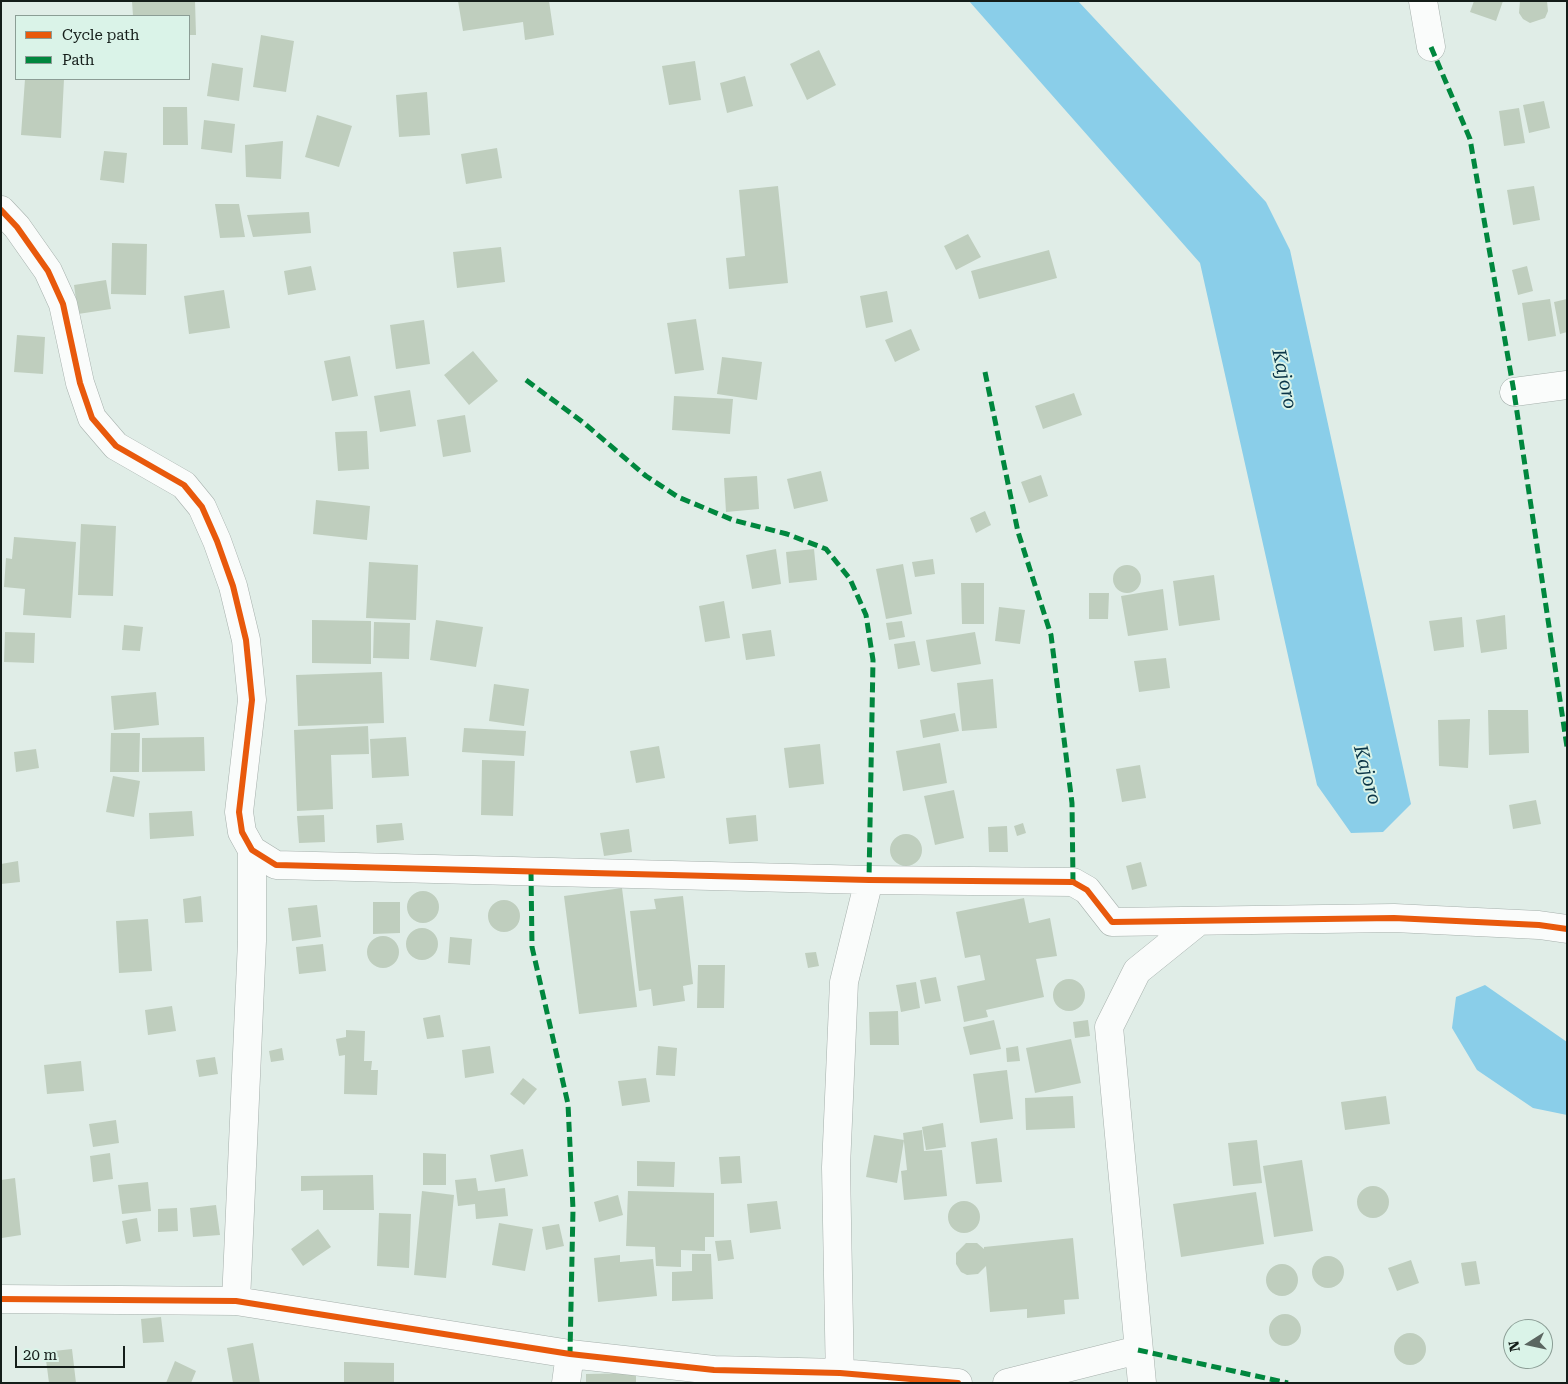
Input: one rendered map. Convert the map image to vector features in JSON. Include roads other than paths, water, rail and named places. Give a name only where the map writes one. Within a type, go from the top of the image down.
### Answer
[{"type":"street","points":[[1423,1],[1431,46]]},
{"type":"street","points":[[1,210],[17,227],[48,271],[64,304],[80,383],[92,418],[116,446],[184,485],[202,507],[218,540],[233,586],[246,640],[252,700],[239,812],[242,832],[252,850],[276,865],[869,880],[1074,882],[1086,890],[1112,922],[1394,918],[1539,925],[1567,929]]},
{"type":"street","points":[[1514,392],[1567,385]]},
{"type":"street","points":[[236,1301],[252,942],[252,850]]},
{"type":"street","points":[[840,1378],[836,1167],[844,982],[869,880]]},
{"type":"street","points":[[1142,1383],[1109,1027],[1137,971],[1199,921]]},
{"type":"street","points":[[1,1299],[236,1301],[570,1354],[714,1370],[958,1383]]},
{"type":"street","points":[[1007,1383],[1138,1350]]},
{"type":"street","points":[[566,1383],[570,1354]]},
{"type":"water","name":"Kajoro","points":[[969,1],[1078,1],[1266,202],[1290,250],[1411,804],[1383,832],[1351,833],[1317,785],[1200,263]]},
{"type":"water","points":[[1485,985],[1567,1042],[1567,1115],[1533,1108],[1477,1070],[1452,1028],[1456,997]]}]
